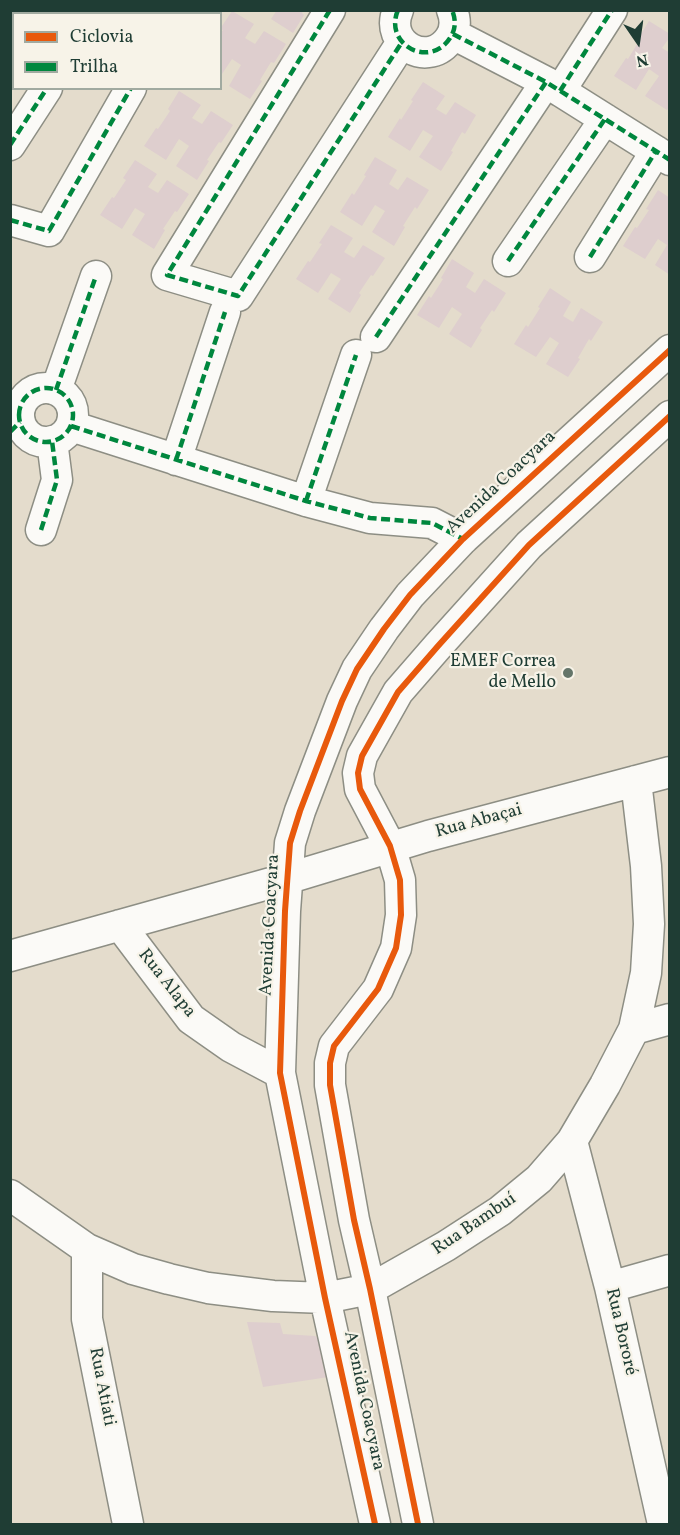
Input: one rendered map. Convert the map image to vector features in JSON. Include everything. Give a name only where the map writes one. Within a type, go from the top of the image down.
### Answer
[{"type":"street","points":[[330,10],[167,275],[238,296],[402,42]]},
{"type":"street","points":[[398,10],[395,16],[397,34],[410,49],[419,52],[439,49],[447,43],[453,22],[663,155],[590,257]]},
{"type":"street","points":[[306,501],[366,346],[553,86],[612,10]]},
{"type":"street","points":[[10,145],[45,90]]},
{"type":"street","points":[[10,220],[49,231],[130,90]]},
{"type":"street","points":[[508,261],[606,119]]},
{"type":"street","points":[[56,390],[96,276]]},
{"type":"street","points":[[176,460],[225,312]]},
{"type":"street","name":"Avenida Coacyara","points":[[375,1524],[325,1298],[279,1073],[285,922],[291,843],[300,811],[342,700],[357,669],[384,628],[410,595],[463,539],[669,350]]},
{"type":"street","points":[[40,531],[57,480],[61,434],[73,417],[69,401],[56,390],[46,388],[36,390],[27,396],[15,419],[35,440],[61,434],[176,460],[370,519],[432,523],[463,539]]},
{"type":"street","name":"Avenida Coacyara","points":[[418,1524],[354,1220],[330,1085],[330,1063],[334,1046],[378,989],[396,948],[401,915],[400,880],[390,846],[360,789],[358,773],[363,756],[398,692],[438,646],[529,545],[669,416]]},
{"type":"street","points":[[357,669],[398,692]]},
{"type":"street","name":"Rua Abaçai","points":[[10,956],[289,878],[390,846],[669,771]]},
{"type":"street","name":"Rua Bambuí","points":[[10,1195],[87,1249],[133,1269],[198,1286],[273,1296],[325,1298],[370,1289],[447,1246],[500,1211],[539,1179],[572,1141],[634,1029],[646,973],[649,924],[646,866],[636,781]]},
{"type":"street","name":"Rua Alapa","points":[[120,925],[191,1018],[231,1047],[279,1073]]},
{"type":"street","points":[[634,1029],[669,1019]]},
{"type":"street","name":"Rua Bororé","points":[[572,1141],[610,1287],[663,1524]]},
{"type":"street","name":"Rua Atiati","points":[[87,1249],[87,1319],[128,1524]]},
{"type":"street","points":[[610,1287],[669,1270]]},
{"type":"building","points":[[10,10],[59,10],[58,12],[12,12],[10,17]]},
{"type":"building","points":[[277,10],[304,10],[302,13],[304,15],[293,33],[271,19]]},
{"type":"building","points":[[232,11],[254,24],[245,38],[255,44],[264,31],[286,44],[274,63],[271,62],[250,99],[229,86],[241,65],[232,59],[222,74],[222,26]]},
{"type":"building","points":[[649,21],[670,34],[662,48],[670,53],[670,107],[667,110],[645,96],[659,76],[649,69],[636,90],[614,76],[626,58],[628,59]]},
{"type":"building","points":[[423,82],[445,96],[436,109],[446,115],[455,102],[476,115],[465,134],[462,132],[441,171],[419,157],[433,136],[423,130],[410,151],[388,137],[400,118],[401,120]]},
{"type":"building","points":[[179,91],[201,105],[192,118],[202,124],[211,111],[233,125],[207,160],[209,161],[197,180],[176,166],[189,146],[179,139],[166,160],[144,146],[170,111],[168,109]]},
{"type":"building","points":[[375,157],[397,170],[389,184],[398,190],[407,177],[429,190],[403,226],[405,227],[394,246],[372,232],[385,211],[375,205],[362,226],[340,212],[352,193],[354,195]]},
{"type":"building","points":[[135,160],[157,174],[148,187],[158,193],[167,180],[189,194],[163,229],[165,230],[154,249],[132,235],[145,214],[135,208],[122,229],[100,215],[126,180],[123,178]]},
{"type":"building","points":[[658,190],[670,198],[670,275],[655,265],[667,245],[658,239],[645,259],[623,246],[649,210],[646,209]]},
{"type":"building","points":[[331,225],[353,238],[344,252],[354,258],[363,245],[385,258],[359,293],[361,295],[350,313],[328,299],[341,279],[331,273],[318,293],[296,279],[322,244],[319,243]]},
{"type":"building","points":[[452,259],[474,273],[466,287],[475,293],[484,279],[506,293],[480,328],[482,330],[471,348],[449,334],[462,314],[452,307],[439,328],[417,315],[443,279],[441,278]]},
{"type":"building","points":[[550,288],[571,302],[563,316],[573,322],[581,308],[603,322],[591,341],[589,339],[568,377],[546,364],[559,343],[550,337],[536,357],[514,344],[526,325],[528,327]]},
{"type":"building","points":[[247,1322],[280,1323],[283,1334],[315,1336],[327,1345],[335,1376],[263,1387]]},
{"type":"marked path","points":[[330,10],[167,275],[238,296],[402,42]]},
{"type":"marked path","points":[[398,10],[395,23],[397,34],[411,49],[421,52],[431,52],[441,47],[450,38],[455,24],[452,10]]},
{"type":"marked path","points":[[560,91],[612,10]]},
{"type":"marked path","points":[[453,34],[546,82],[670,160]]},
{"type":"marked path","points":[[376,337],[546,82]]},
{"type":"marked path","points":[[10,145],[46,90]]},
{"type":"marked path","points":[[10,220],[49,231],[130,90]]},
{"type":"marked path","points":[[508,261],[605,119]]},
{"type":"marked path","points":[[590,257],[656,151]]},
{"type":"marked path","points":[[56,390],[96,276]]},
{"type":"marked path","points":[[176,460],[225,312]]},
{"type":"marked path","points":[[306,501],[356,355]]},
{"type":"marked path","points":[[46,388],[56,390],[65,396],[71,405],[73,415],[71,425],[65,434],[56,440],[46,442],[36,440],[27,434],[21,425],[19,415],[21,405],[27,396],[36,390],[46,388]]},
{"type":"marked path","points":[[10,432],[20,422]]},
{"type":"marked path","points":[[71,426],[306,501],[370,518],[432,523],[463,539]]},
{"type":"marked path","points":[[41,530],[57,480],[52,441]]},
{"type":"cycle path","points":[[375,1524],[325,1298],[280,1073],[285,911],[290,843],[342,701],[357,669],[410,595],[463,539],[670,350]]},
{"type":"cycle path","points":[[418,1524],[354,1220],[330,1085],[330,1063],[334,1046],[378,989],[396,948],[401,915],[400,880],[390,846],[360,789],[358,773],[362,756],[398,692],[438,646],[529,545],[670,416]]},
{"type":"place","name":"EMEF Correa de Mello","points":[[568,673]]}]
